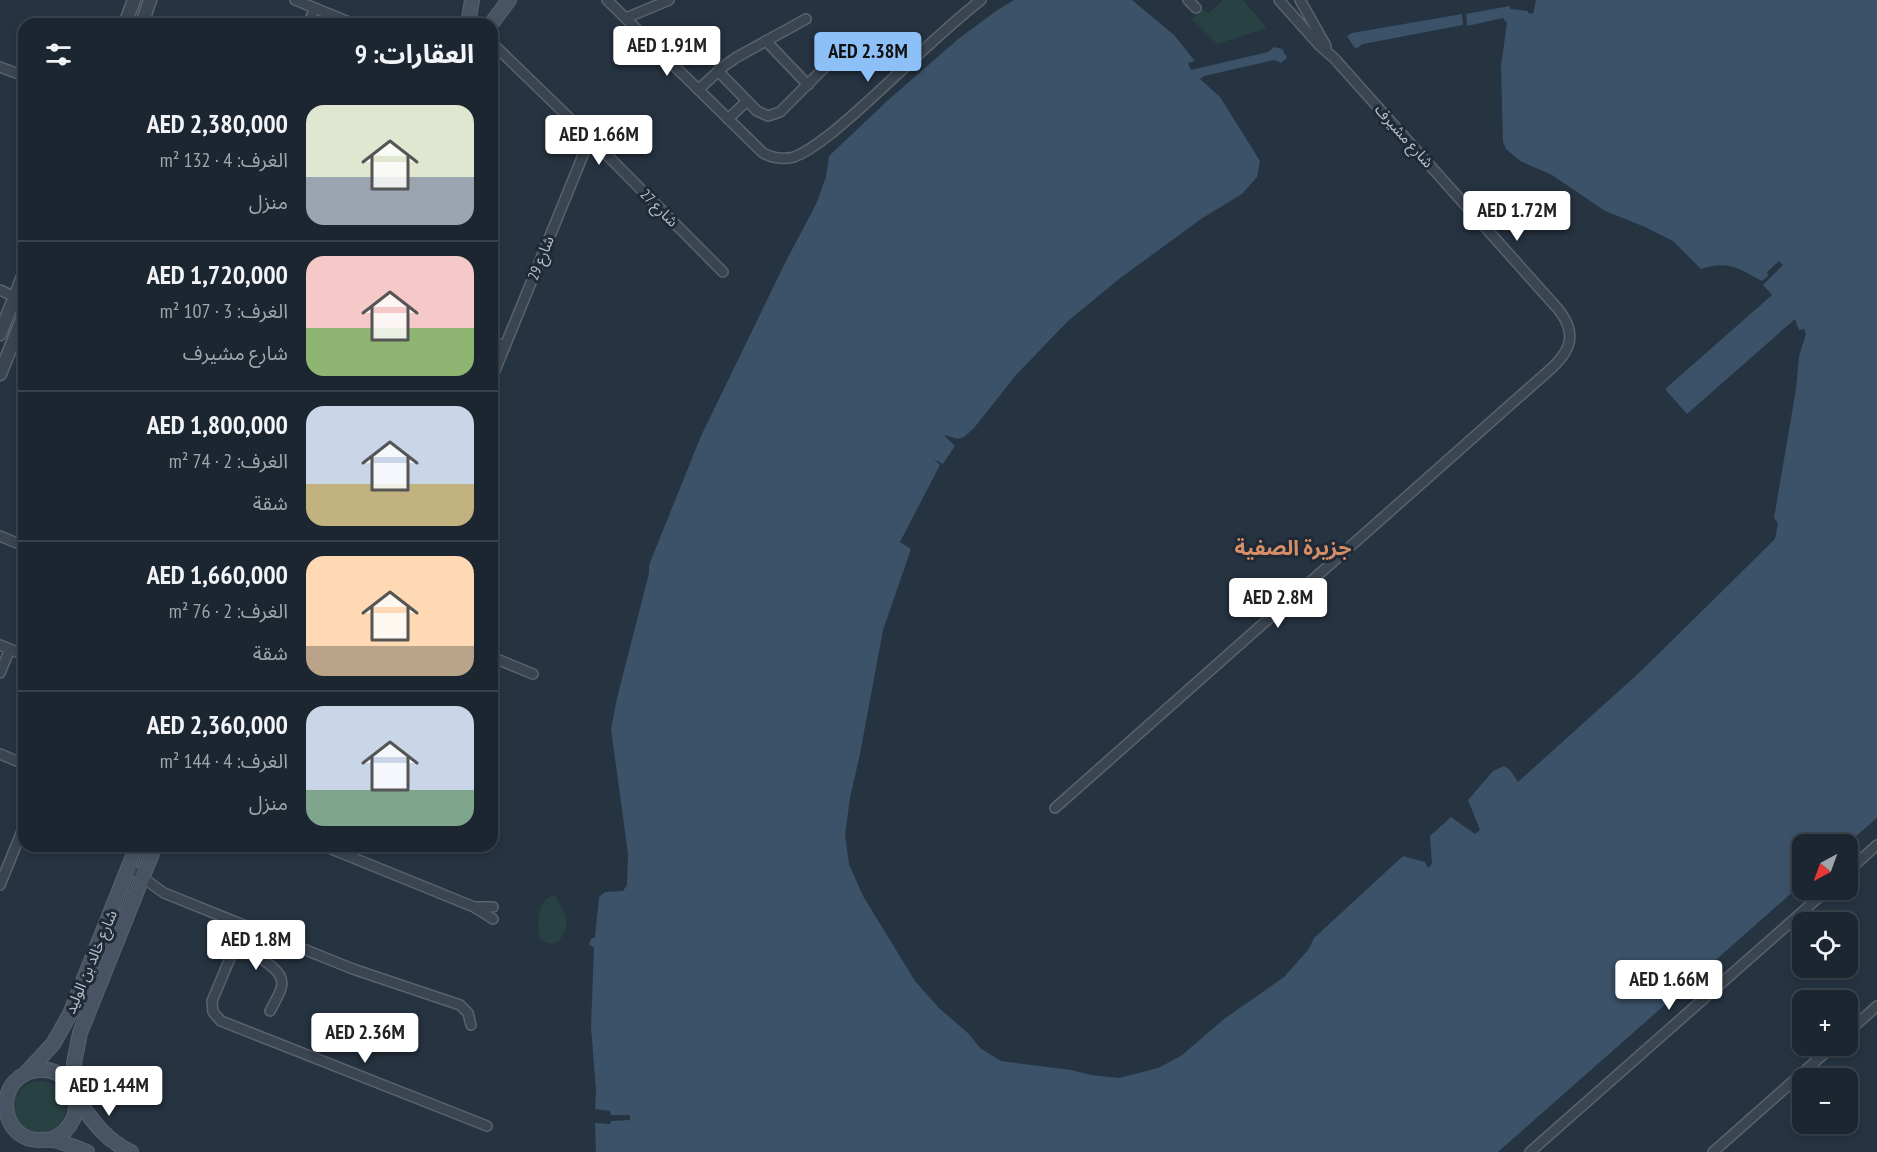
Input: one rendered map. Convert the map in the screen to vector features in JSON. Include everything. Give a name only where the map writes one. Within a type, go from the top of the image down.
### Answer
[{"type":"main road","points":[[469,18],[472,0]]},
{"type":"main road","points":[[495,18],[508,0]]},
{"type":"main road","name":"شارع خالد بن الوليد","points":[[23,1075],[52,1044],[70,1014],[134,852]]},
{"type":"main road","name":"شارع خالد بن الوليد","points":[[75,1095],[74,1063],[80,1033],[153,852]]},
{"type":"main road","points":[[0,1082],[37,1070],[60,1075],[69,1083],[100,1130],[113,1142],[131,1152]]},
{"type":"main road","points":[[23,1075],[14,1082],[6,1099],[6,1122],[32,1140],[51,1140],[87,1152]]},
{"type":"main road","points":[[51,1140],[59,1136],[72,1123],[75,1115],[75,1095]]},
{"type":"street","points":[[127,18],[134,0]]},
{"type":"street","points":[[144,18],[150,0]]},
{"type":"street","points":[[295,0],[339,18]]},
{"type":"street","points":[[608,0],[763,153],[783,159],[803,152],[847,120],[981,0]]},
{"type":"street","points":[[626,18],[669,0]]},
{"type":"street","points":[[1188,0],[1196,8]]},
{"type":"street","name":"شارع مشيرف","points":[[1054,808],[1558,363],[1566,353],[1570,342],[1570,330],[1566,318],[1334,58],[1320,46],[1279,0]]},
{"type":"street","name":"شارع مشيرف","points":[[1300,0],[1334,58]]},
{"type":"street","points":[[311,18],[315,8]]},
{"type":"street","points":[[699,89],[736,57],[806,19]]},
{"type":"street","points":[[766,41],[808,85]]},
{"type":"street","name":"شارع 27","points":[[498,49],[723,272]]},
{"type":"street","points":[[0,67],[18,74]]},
{"type":"street","points":[[718,71],[760,113],[768,116],[782,110],[825,69]]},
{"type":"street","points":[[728,119],[747,101]]},
{"type":"street","name":"شارع 29","points":[[498,363],[590,138]]},
{"type":"street","points":[[0,334],[18,289]]},
{"type":"street","points":[[0,290],[15,297]]},
{"type":"street","points":[[10,310],[18,308]]},
{"type":"street","points":[[0,374],[18,330]]},
{"type":"street","points":[[498,343],[505,346]]},
{"type":"street","points":[[0,536],[18,544]]},
{"type":"street","points":[[0,645],[18,652]]},
{"type":"street","points":[[0,673],[10,649]]},
{"type":"street","points":[[498,659],[533,674]]},
{"type":"street","points":[[0,754],[18,762]]},
{"type":"street","points":[[0,885],[18,841]]},
{"type":"street","points":[[1858,862],[1877,845]]},
{"type":"street","points":[[339,852],[474,907],[493,919]]},
{"type":"street","points":[[128,867],[164,893],[353,969],[460,1005],[468,1013],[471,1025]]},
{"type":"street","points":[[1530,1152],[1816,900]]},
{"type":"street","points":[[474,907],[493,907]]},
{"type":"street","points":[[244,925],[212,1001],[213,1012],[220,1021],[487,1126]]},
{"type":"street","points":[[263,933],[260,954],[279,972],[282,978],[282,986],[270,1011]]},
{"type":"street","points":[[1858,1023],[1877,1006]]},
{"type":"street","points":[[1713,1152],[1822,1056]]},
{"type":"green space","points":[[1223,0],[1243,0],[1267,28],[1217,44],[1192,19],[1203,9],[1208,14]]},
{"type":"green space","points":[[555,895],[565,914],[566,923],[560,940],[551,944],[540,938],[538,921],[541,906],[548,898]]},
{"type":"green space","points":[[35,1081],[45,1081],[59,1088],[66,1107],[59,1126],[45,1133],[35,1133],[25,1129],[18,1122],[14,1112],[14,1102],[18,1092],[25,1085]]},
{"type":"water","points":[[1014,0],[1132,0],[1174,35],[1195,61],[1188,63],[1191,70],[1268,52],[1274,47],[1282,49],[1287,58],[1281,63],[1274,60],[1204,76],[1200,79],[1220,97],[1260,161],[1257,177],[1242,194],[1201,219],[1119,279],[1068,321],[1016,375],[974,428],[964,437],[958,439],[944,435],[955,446],[943,464],[934,459],[940,465],[900,542],[911,549],[883,630],[850,798],[845,835],[849,864],[863,896],[915,981],[939,1008],[969,1034],[980,1048],[1001,1061],[1119,1078],[1158,1068],[1181,1056],[1224,1019],[1284,977],[1308,950],[1314,938],[1403,856],[1425,862],[1428,868],[1432,864],[1430,836],[1451,817],[1475,834],[1480,830],[1468,800],[1493,771],[1504,766],[1510,770],[1518,782],[1640,672],[1775,539],[1778,523],[1774,518],[1796,389],[1799,356],[1806,334],[1804,329],[1799,330],[1795,319],[1687,414],[1665,389],[1772,295],[1763,285],[1783,265],[1779,261],[1767,272],[1768,276],[1762,281],[1726,265],[1701,269],[1673,241],[1605,211],[1552,175],[1520,161],[1506,149],[1503,142],[1501,66],[1507,23],[1503,18],[1467,26],[1466,14],[1510,6],[1510,9],[1528,11],[1533,14],[1536,0],[1877,0],[1877,818],[1858,834],[1792,834],[1792,893],[1498,1152],[594,1152],[596,1151],[595,1123],[610,1124],[611,1121],[630,1120],[630,1115],[611,1115],[610,1111],[595,1109],[596,1091],[591,1027],[594,948],[589,944],[595,937],[599,897],[605,892],[623,891],[627,885],[628,854],[611,729],[649,573],[649,565],[701,436],[816,204],[826,177],[829,156],[957,40]]},
{"type":"water","points":[[1462,14],[1463,25],[1363,44],[1357,48],[1347,36],[1352,33]]},
{"type":"district","name":"جزيرة الصفية","points":[[1293,548]]}]
